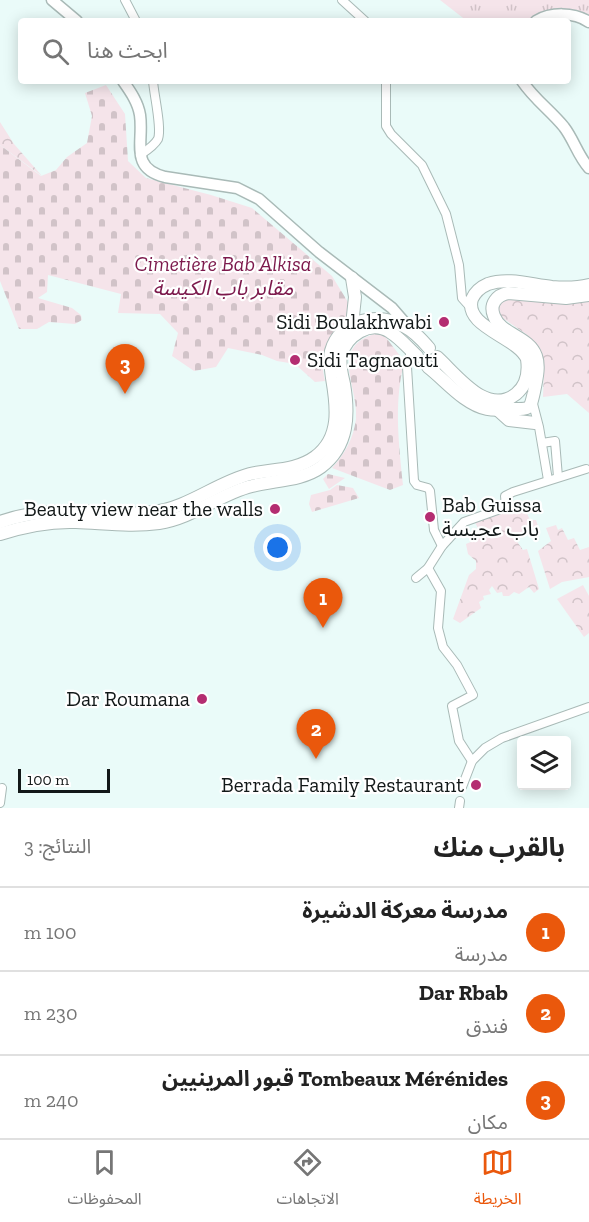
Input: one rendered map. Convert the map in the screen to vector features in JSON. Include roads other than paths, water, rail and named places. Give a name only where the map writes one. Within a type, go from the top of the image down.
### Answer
[{"type":"main road","points":[[52,0],[73,18]]},
{"type":"main road","points":[[544,18],[562,14],[589,22]]},
{"type":"main road","points":[[125,84],[133,96],[140,115],[140,155],[147,169],[154,174],[237,188],[259,199],[319,252],[399,314],[413,331],[423,353],[421,365],[428,367],[475,405],[499,411],[509,420],[537,425]]},
{"type":"main road","points":[[524,84],[563,126],[580,157],[589,168]]},
{"type":"main road","points":[[352,278],[355,297],[352,325]]},
{"type":"main road","points":[[499,411],[518,402],[526,381],[528,369],[526,356],[518,346],[476,319],[471,308],[472,300],[478,290],[493,283],[512,282],[561,288],[589,285]]},
{"type":"main road","points":[[0,534],[58,522],[136,525],[160,523],[193,513],[246,487],[296,478],[313,472],[331,458],[340,444],[347,410],[341,361],[348,342],[356,334],[366,329],[380,328],[390,332],[484,398],[518,402],[529,408],[537,371],[536,356],[530,346],[497,322],[493,311],[495,300],[508,293],[557,298],[589,295]]},
{"type":"main road","points":[[381,301],[393,321],[423,353]]},
{"type":"main road","points":[[0,522],[19,516],[51,512],[152,513],[181,505],[248,474],[294,467],[311,460],[327,446],[335,425],[337,411],[330,357],[337,339],[352,325],[370,319],[393,321],[413,331]]},
{"type":"street","points":[[125,0],[134,18]]},
{"type":"street","points":[[342,0],[362,18]]},
{"type":"street","points":[[140,155],[159,137],[160,127],[155,107],[153,84]]},
{"type":"street","points":[[386,84],[386,126],[422,165],[446,214],[459,265],[462,298],[471,308]]},
{"type":"street","points":[[423,353],[407,367],[414,481],[417,485],[429,489],[434,530],[442,546]]},
{"type":"street","points":[[532,400],[548,480]]},
{"type":"street","points":[[518,402],[537,425]]},
{"type":"street","points":[[542,443],[555,441],[558,477]]},
{"type":"street","points":[[416,578],[428,568],[442,546],[464,522],[506,507],[506,495],[586,469]]},
{"type":"street","points":[[428,568],[441,591],[438,628],[443,647],[457,665],[473,695],[452,706],[459,741],[472,761]]},
{"type":"street","points":[[462,787],[472,761],[485,748],[502,738],[589,707]]},
{"type":"street","points":[[0,803],[2,788]]},
{"type":"place","name":"Sidi Boulakhwabi","points":[[444,322]]},
{"type":"place","name":"Sidi Tagnaouti","points":[[295,360]]},
{"type":"place","name":"Tombeaux Mérénides قبور المرينيين","points":[[125,394]]},
{"type":"place","name":"Beauty view near the walls","points":[[275,509]]},
{"type":"place","name":"Bab Guissa باب عجيسة","points":[[430,517]]},
{"type":"place","name":"مدرسة معركة الدشيرة","points":[[323,628]]},
{"type":"place","name":"Dar Roumana","points":[[202,699]]},
{"type":"place","name":"Dar Rbab","points":[[316,759]]},
{"type":"place","name":"Berrada Family Restaurant","points":[[476,785]]},
{"type":"park label","name":"Cimetière Bab Alkisa مقابر باب الكيسة","points":[[223,276]]}]
